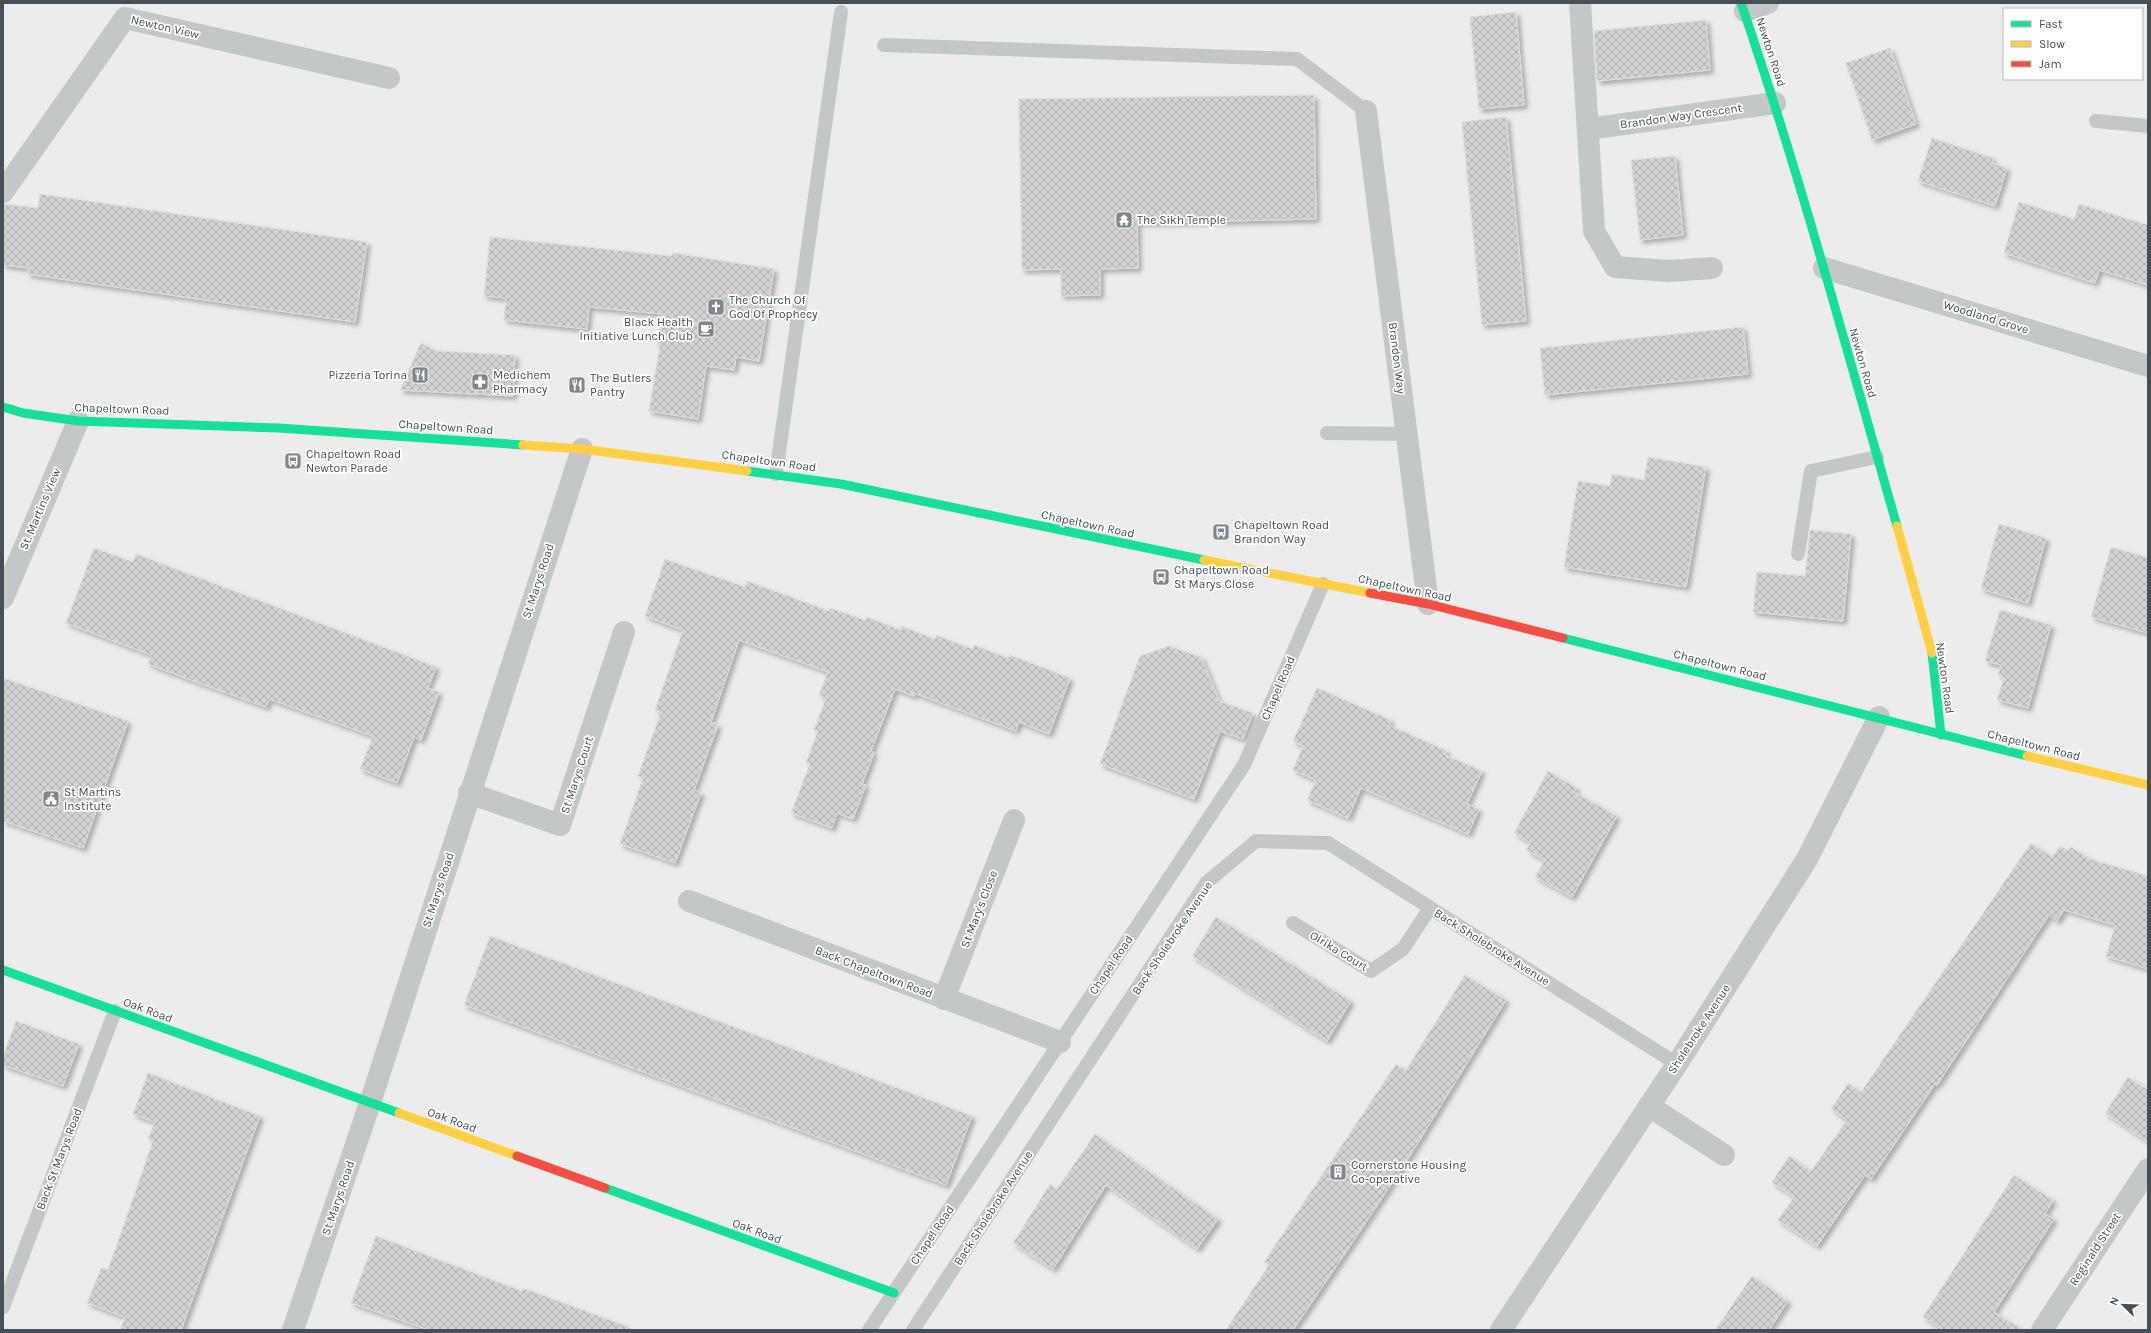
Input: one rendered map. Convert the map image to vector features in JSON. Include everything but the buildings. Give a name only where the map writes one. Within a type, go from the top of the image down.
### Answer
[{"type":"street","points":[[1580,3],[1594,231],[1615,267],[1670,271],[1712,268]]},
{"type":"street","points":[[1743,7],[1768,3]]},
{"type":"street","name":"Newton Road","points":[[1743,7],[1775,103],[1824,268],[1933,656],[1941,735]]},
{"type":"street","name":"Newton View","points":[[3,192],[125,18],[389,78]]},
{"type":"street","name":"Brandon Way Crescent","points":[[1588,129],[1775,103]]},
{"type":"street","name":"Brandon Way","points":[[1366,111],[1428,604]]},
{"type":"street","name":"Woodland Grove","points":[[1824,268],[2148,366]]},
{"type":"street","name":"Chapeltown Road","points":[[3,407],[23,413],[78,421],[279,428],[582,449],[776,474],[841,484],[1156,551],[1428,604],[1880,717],[1941,735],[2148,785]]},
{"type":"street","name":"St. Martins View","points":[[3,598],[78,421]]},
{"type":"street","name":"St Marys Road","points":[[293,1330],[370,1103],[582,449]]},
{"type":"street","name":"St Marys Court","points":[[469,794],[560,825],[624,632]]},
{"type":"street","name":"Sholebroke Avenue","points":[[1501,1330],[1677,1064],[1807,858],[1880,717]]},
{"type":"street","name":"St Mary's Close","points":[[944,999],[1014,820]]},
{"type":"street","name":"Back Chapeltown Road","points":[[689,901],[1060,1042]]},
{"type":"street","name":"Oak Road","points":[[3,970],[894,1293]]},
{"type":"street","points":[[1649,1106],[1724,1155]]},
{"type":"street","name":"Reginald Street","points":[[2042,1330],[2148,1169]]},
{"type":"lane","points":[[776,474],[841,12]]},
{"type":"lane","points":[[884,45],[1297,59],[1366,111]]},
{"type":"lane","points":[[2096,121],[2148,126]]},
{"type":"lane","points":[[1327,433],[1406,434]]},
{"type":"lane","points":[[1798,554],[1811,471],[1877,457]]},
{"type":"lane","name":"Chapel Road","points":[[869,1330],[1244,765],[1323,584]]},
{"type":"lane","name":"Back Sholebroke Avenue","points":[[913,1330],[1206,884],[1256,841],[1328,843],[1677,1064]]},
{"type":"lane","name":"Olrika Court","points":[[1293,923],[1371,972],[1403,949],[1430,908]]},
{"type":"lane","name":"Back St Marys Road","points":[[3,1307],[115,1011]]},
{"type":"traffic: fast","points":[[1741,3],[1763,68],[1803,198],[1897,526]]},
{"type":"traffic: fast","points":[[3,407],[23,413],[78,421],[279,428],[523,445]]},
{"type":"traffic: fast","points":[[747,471],[841,484],[1204,560]]},
{"type":"traffic: fast","points":[[1563,638],[2027,756]]},
{"type":"traffic: fast","points":[[1932,653],[1941,735]]},
{"type":"traffic: fast","points":[[3,970],[399,1113]]},
{"type":"traffic: fast","points":[[605,1188],[894,1293]]},
{"type":"traffic: slow","points":[[523,445],[582,449],[747,471]]},
{"type":"traffic: slow","points":[[1897,526],[1932,653]]},
{"type":"traffic: slow","points":[[1204,560],[1370,593]]},
{"type":"traffic: slow","points":[[2027,756],[2148,785]]},
{"type":"traffic: slow","points":[[399,1113],[517,1156]]},
{"type":"traffic: jam","points":[[1370,593],[1428,604],[1563,638]]},
{"type":"traffic: jam","points":[[517,1156],[605,1188]]},
{"type":"place","name":"The Sikh Temple","points":[[1124,220]]},
{"type":"place","name":"The Church Of God Of Prophecy","points":[[716,307]]},
{"type":"place","name":"Black Health Initiative Lunch Club","points":[[706,329]]},
{"type":"place","name":"Pizzeria Torina","points":[[420,375]]},
{"type":"place","name":"Medichem Pharmacy","points":[[480,382]]},
{"type":"place","name":"The Butlers Pantry","points":[[577,385]]},
{"type":"place","name":"Chapeltown Road Newton Parade","points":[[293,461]]},
{"type":"place","name":"Chapeltown Road Brandon Way","points":[[1221,532]]},
{"type":"place","name":"Chapeltown Road St Marys Close","points":[[1161,577]]},
{"type":"place","name":"St Martins Institute","points":[[51,799]]},
{"type":"place","name":"Cornerstone Housing Co-operative","points":[[1338,1172]]}]
